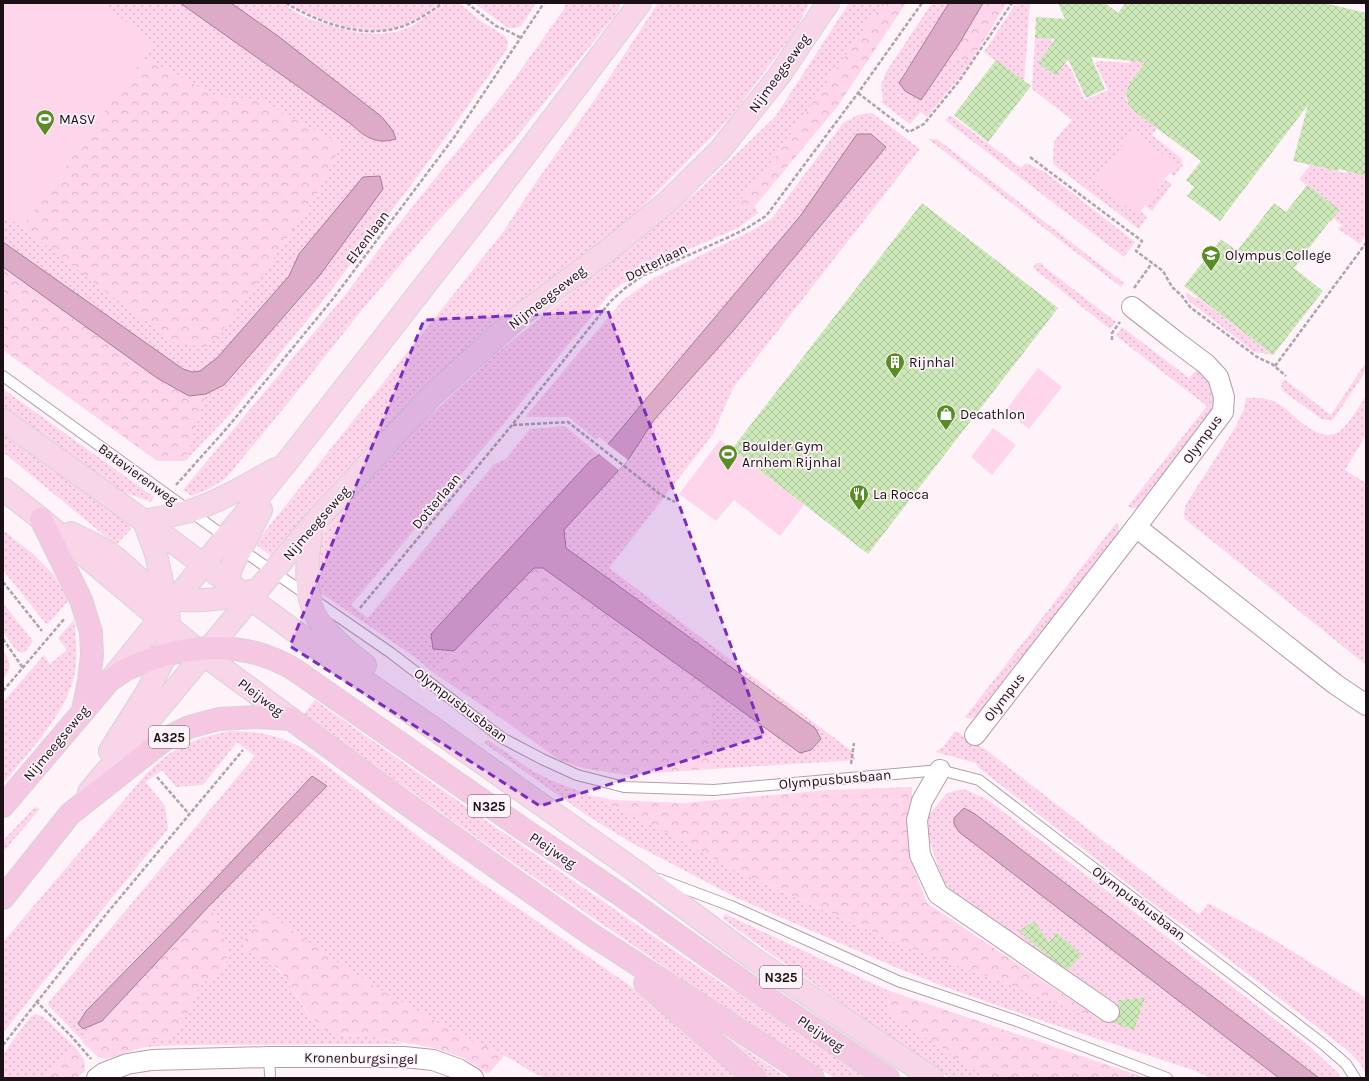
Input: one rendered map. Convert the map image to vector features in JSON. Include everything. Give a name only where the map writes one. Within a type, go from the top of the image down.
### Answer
[{"type":"highway","points":[[41,519],[81,600],[91,632],[92,655],[83,711]]},
{"type":"highway","name":"Nijmeegseweg","points":[[3,806],[108,681],[128,669],[166,655],[210,647]]},
{"type":"highway","name":"Pleijweg","points":[[210,647],[242,650],[263,655],[283,663],[618,893],[746,983],[888,1078]]},
{"type":"highway","name":"Nijmeegseweg","points":[[3,898],[70,814],[164,740],[189,727],[219,719],[257,717],[291,719]]},
{"type":"highway","name":"Pleijweg","points":[[291,719],[404,802],[588,933],[813,1078]]},
{"type":"highway","points":[[588,933],[755,1078]]},
{"type":"main road","name":"Nijmeegseweg","points":[[108,681],[168,610],[203,565],[233,543],[286,463],[479,216],[640,3]]},
{"type":"main road","name":"Nijmeegseweg","points":[[70,814],[134,740],[210,647],[246,589],[312,525],[431,396],[517,318],[611,248],[667,202],[720,150],[779,76],[828,3]]},
{"type":"main road","points":[[3,420],[203,565]]},
{"type":"main road","points":[[144,521],[189,511],[230,494],[286,463]]},
{"type":"main road","points":[[3,489],[41,519],[168,610],[210,647]]},
{"type":"main road","points":[[70,814],[147,692],[166,655],[168,610],[156,554],[144,521]]},
{"type":"main road","points":[[312,525],[306,580],[308,596],[316,616],[326,632],[345,650],[372,670],[420,719]]},
{"type":"main road","name":"Nijmeegseweg","points":[[233,543],[231,568],[246,589]]},
{"type":"main road","name":"N325","points":[[203,565],[246,589]]},
{"type":"main road","points":[[168,610],[197,600],[246,589]]},
{"type":"main road","name":"Pleijweg","points":[[246,589],[345,668],[634,870],[754,959],[932,1078]]},
{"type":"main road","name":"Pleijweg","points":[[210,647],[228,672],[291,719]]},
{"type":"street","name":"Olympus","points":[[975,735],[1223,412],[1224,396],[1218,377],[1206,364],[1132,307]]},
{"type":"street","points":[[1136,527],[1335,684],[1366,705]]},
{"type":"street","points":[[940,770],[922,801],[917,820],[920,855],[938,894],[1109,1012]]},
{"type":"street","name":"Kronenburgsingel","points":[[101,1076],[127,1064],[152,1060],[269,1066],[404,1057],[433,1060],[458,1069],[473,1078]]},
{"type":"lane","name":"Batavierenweg","points":[[3,376],[233,543],[246,589]]},
{"type":"lane","name":"Olympusbusbaan","points":[[246,589],[308,596],[391,653],[502,738],[577,775],[624,787],[714,790],[940,770],[979,780],[1323,1044],[1346,1064],[1354,1078]]},
{"type":"lane","name":"Pleijweg","points":[[634,870],[731,906],[898,982],[1017,1022],[1167,1078]]},
{"type":"path","points":[[286,3],[305,15],[329,24],[377,32],[407,25],[443,3]]},
{"type":"path","points":[[467,3],[496,26],[521,38]]},
{"type":"path","name":"Elzenlaan","points":[[189,470],[227,428],[332,300],[455,136],[544,3]]},
{"type":"path","name":"Dotterlaan","points":[[360,608],[512,425],[610,302],[624,289],[642,276],[729,237],[766,216],[858,93],[922,3]]},
{"type":"path","points":[[858,93],[909,132],[924,124],[959,81],[1012,3]]},
{"type":"path","points":[[1030,158],[1142,242],[1136,251],[1163,271],[1172,287],[1182,296],[1190,307],[1257,357],[1275,366],[1286,376]]},
{"type":"path","points":[[1275,366],[1366,243]]},
{"type":"path","points":[[1137,284],[1152,263]]},
{"type":"path","points":[[512,425],[568,422],[661,495],[675,502]]},
{"type":"path","points":[[3,582],[42,631]]},
{"type":"path","points":[[3,639],[23,668],[3,691]]},
{"type":"path","points":[[3,1045],[36,1001],[108,912],[243,750]]},
{"type":"path","points":[[157,777],[189,814]]},
{"type":"path","points":[[36,1001],[71,1036],[101,1076]]},
{"type":"highlighted area","points":[[608,311],[764,736],[540,806],[290,646],[424,320]]},
{"type":"green space","name":"MASV","points":[[3,3],[101,3],[154,43],[22,227],[3,213]]},
{"type":"green space","points":[[101,3],[180,3],[351,124],[364,135],[372,139],[382,141],[389,141],[382,117],[278,36],[231,3],[282,3],[304,17],[338,28],[360,33],[378,34],[395,32],[412,26],[446,3],[459,3],[481,21],[505,36],[508,42],[507,49],[458,120],[420,173],[322,302],[233,411],[185,461],[206,394],[224,385],[320,275],[299,254],[289,276],[217,358],[200,371],[192,372],[183,369],[3,242],[3,213],[177,344],[263,274],[317,194],[341,145],[258,99],[221,98],[143,58],[154,43]]},
{"type":"green space","points":[[290,3],[440,3],[406,24],[378,30],[346,27],[316,17]]},
{"type":"green space","points":[[474,3],[536,3],[521,26],[508,28]]},
{"type":"green space","points":[[566,3],[622,3],[616,14],[514,140],[436,223],[361,311],[226,478],[209,489],[192,496],[183,490],[346,294],[385,241],[510,85],[564,9]]},
{"type":"green space","points":[[658,3],[809,3],[796,30],[730,118],[631,218],[418,400],[360,456],[271,556],[255,544],[503,232],[536,182],[596,98]]},
{"type":"green space","points":[[849,3],[882,3],[761,177],[733,209],[755,206],[758,213],[738,228],[647,267],[612,291],[506,421],[351,605],[368,618],[494,464],[506,459],[530,429],[565,426],[599,455],[590,461],[431,634],[433,649],[454,651],[435,674],[412,655],[315,589],[318,548],[323,533],[333,518],[402,441],[497,353],[700,189],[775,117]]},
{"type":"green space","points":[[882,3],[906,3],[837,107],[755,206],[732,209],[761,177]]},
{"type":"green space","points":[[932,3],[949,3],[901,78],[940,71],[950,58],[971,61],[927,117],[921,112],[910,124],[881,102],[883,100],[881,85],[886,72]]},
{"type":"green space","points":[[983,3],[1007,3],[971,61],[950,58]]},
{"type":"green space","points":[[1016,3],[1030,3],[1024,83],[984,52]]},
{"type":"green space","points":[[1035,38],[1052,39],[1051,46],[1038,63],[1056,76],[1065,63],[1070,67],[1085,100],[1108,90],[1095,63],[1099,61],[1130,63],[1132,44],[1162,55],[1134,79],[1126,93],[1127,101],[1135,112],[1157,128],[1152,135],[1181,158],[1183,165],[1174,176],[1170,173],[1176,165],[1133,132],[1138,215],[1141,212],[1147,217],[1139,229],[1053,164],[1054,141],[1072,120],[1032,89]]},
{"type":"green space","points":[[143,58],[221,98],[258,99],[341,145],[317,194],[263,274],[217,338],[205,347],[177,344],[114,298],[22,227]]},
{"type":"green space","points":[[872,113],[920,149],[733,388],[713,434],[609,568],[853,752],[855,760],[713,769],[713,710],[708,687],[800,753],[815,728],[566,548],[564,530],[628,460],[654,420],[734,330],[886,147],[871,134],[857,134],[801,215],[608,444],[599,437],[596,440],[569,417],[525,417],[623,300],[654,278],[753,230],[772,218],[843,123],[858,115]]},
{"type":"green space","points":[[950,115],[1021,168],[1026,163],[1045,172],[1135,242],[1124,257],[945,120]]},
{"type":"green space","points":[[1133,132],[1176,165],[1138,215],[1094,182]]},
{"type":"green space","points":[[928,139],[937,139],[1124,283],[1121,287]]},
{"type":"green space","points":[[1311,165],[1366,176],[1366,235],[1360,244],[1338,229],[1342,225],[1333,218],[1339,210],[1299,179]]},
{"type":"green space","points":[[1165,180],[1172,184],[1152,211],[1145,206]]},
{"type":"green space","points":[[1036,263],[1042,263],[1043,266],[1116,322],[1110,329],[1033,268]]},
{"type":"green space","points":[[3,267],[157,378],[190,396],[206,394],[185,461],[157,461],[3,350]]},
{"type":"green space","points":[[1187,292],[1195,299],[1197,297],[1273,355],[1254,352],[1189,301],[1186,295]]},
{"type":"green space","points":[[1122,327],[1189,378],[1198,368],[1206,378],[1214,393],[1211,411],[1138,507],[1133,509],[1128,506],[1207,406],[1116,336]]},
{"type":"green space","points":[[1366,362],[1366,371],[1332,421],[1322,419],[1284,392],[1281,387],[1284,379],[1331,415]]},
{"type":"green space","points":[[1038,368],[1062,387],[1029,429],[1005,411]]},
{"type":"green space","points":[[3,389],[154,497],[151,502],[123,492],[3,408]]},
{"type":"green space","points":[[1366,396],[1366,435],[1345,470],[1366,483],[1366,665],[1185,519],[1184,513],[1186,504],[1235,428],[1244,409],[1246,398],[1263,398],[1271,400],[1279,404],[1313,431],[1329,435],[1341,431]]},
{"type":"green space","points":[[993,428],[1016,445],[992,475],[971,457]]},
{"type":"green space","points":[[3,432],[116,513],[130,526],[131,529],[116,545],[3,452]]},
{"type":"green space","name":"Boulder Gym Arnhem Rijnhal","points":[[720,440],[804,505],[780,536],[734,500],[716,521],[679,494]]},
{"type":"green space","points":[[1117,522],[1119,531],[977,715],[971,719],[965,717]]},
{"type":"green space","points":[[3,530],[33,554],[54,575],[69,600],[47,625],[3,570]]},
{"type":"green space","points":[[534,568],[543,568],[708,687],[713,710],[713,769],[625,775],[583,768],[561,761],[498,716],[435,674],[454,651]]},
{"type":"green space","points":[[3,603],[33,641],[25,652],[21,653],[14,648],[3,631]]},
{"type":"green space","points":[[74,620],[76,659],[75,672],[71,688],[56,717],[3,784],[3,702],[44,655],[50,664],[67,650],[58,638]]},
{"type":"green space","points":[[3,650],[8,658],[9,669],[3,680]]},
{"type":"green space","points":[[315,700],[485,820],[717,980],[873,1078],[834,1078],[704,994],[470,833],[303,715]]},
{"type":"green space","points":[[231,731],[254,732],[274,736],[293,743],[313,755],[453,863],[629,985],[745,1078],[546,1078],[441,1024],[380,990],[321,952],[266,910],[243,949],[267,962],[279,971],[312,1019],[326,1030],[336,1034],[368,1036],[404,1044],[186,1045],[141,1048],[150,1040],[169,1039],[173,1036],[187,1014],[201,983],[223,972],[229,952],[210,905],[327,786],[312,776],[202,893],[83,1029],[102,1021],[83,1041],[48,1005],[49,1002],[255,756],[237,742],[203,785],[176,787],[162,770],[146,782],[165,806],[168,829],[3,1033],[3,942],[147,773],[162,759],[193,741]]},
{"type":"green space","points":[[955,731],[985,749],[1199,915],[1208,903],[1276,941],[1366,998],[1366,1075],[1360,1063],[1346,1049],[1189,929],[1160,909],[979,768],[976,763],[935,752],[943,747]]},
{"type":"green space","points":[[488,740],[531,770],[550,780],[589,795],[666,832],[730,868],[895,942],[1101,1020],[1119,1005],[952,894],[941,877],[927,831],[928,816],[947,793],[964,789],[988,800],[1307,1044],[1338,1073],[1341,1078],[1319,1078],[975,814],[964,808],[959,832],[1279,1078],[1210,1078],[1193,1070],[956,991],[895,967],[737,898],[630,842],[588,816],[484,743]]},
{"type":"green space","points":[[912,787],[912,804],[908,827],[913,866],[927,903],[1101,1020],[895,942],[730,868],[666,832],[589,795],[613,800],[683,803],[828,790]]},
{"type":"green space","points":[[35,807],[40,809],[3,852],[3,841]]},
{"type":"green space","points":[[210,905],[229,952],[223,972],[201,983],[187,1014],[176,1033],[169,1039],[150,1040],[141,1048],[106,1059],[98,1057],[82,1042]]},
{"type":"green space","points":[[266,909],[321,951],[350,970],[410,1007],[503,1055],[502,1059],[488,1074],[463,1058],[434,1048],[367,1036],[336,1034],[327,1031],[311,1017],[279,969],[243,949],[244,941]]},
{"type":"green space","points":[[725,914],[887,990],[890,1014],[987,1078],[950,1078],[753,941],[722,918]]},
{"type":"green space","points":[[887,990],[1146,1078],[987,1078],[890,1014]]},
{"type":"green space","points":[[36,1014],[44,1017],[76,1048],[45,1078],[3,1078],[3,1054],[31,1016]]},
{"type":"green space","points":[[694,1015],[788,1078],[766,1078],[692,1017]]},
{"type":"green space","points":[[76,1048],[84,1059],[85,1071],[76,1078],[45,1078]]},
{"type":"shaded area","points":[[180,3],[231,3],[278,36],[382,117],[393,131],[396,139],[382,141],[371,139],[361,133],[351,124]]},
{"type":"shaded area","points":[[949,3],[983,3],[959,44],[921,100],[905,91],[899,83]]},
{"type":"shaded area","points":[[857,134],[871,134],[886,147],[734,330],[654,420],[628,460],[564,530],[566,548],[815,728],[821,739],[811,750],[800,753],[543,568],[534,568],[454,651],[433,649],[431,634],[590,461],[599,455],[801,215]]},
{"type":"shaded area","points":[[380,176],[383,189],[320,275],[224,385],[206,394],[189,396],[157,378],[3,267],[3,242],[183,369],[192,372],[200,371],[217,358],[289,276],[299,254],[363,177]]},
{"type":"shaded area","points":[[312,776],[327,786],[210,905],[102,1021],[83,1029],[78,1024],[86,1011],[202,893]]},
{"type":"shaded area","points":[[964,808],[975,814],[1319,1078],[1279,1078],[959,832],[954,824],[954,818]]},
{"type":"pier","points":[[606,443],[628,460],[619,470],[598,453]]},
{"type":"building","points":[[1058,3],[1105,3],[1118,13],[1125,3],[1325,3],[1366,13],[1366,176],[1339,169],[1338,171],[1293,161],[1308,105],[1220,221],[1187,196],[1194,187],[1186,180],[1201,161],[1135,112],[1128,104],[1126,92],[1129,85],[1145,62],[1091,57],[1105,89],[1086,98],[1068,59],[1056,76],[1038,63],[1055,39],[1035,38],[1036,17],[1065,19]]},
{"type":"building","points":[[996,60],[1031,86],[988,142],[954,115]]},
{"type":"building","points":[[1307,185],[1340,210],[1294,268],[1323,291],[1273,355],[1184,286],[1221,239],[1237,251],[1274,203],[1286,212]]},
{"type":"building","name":"Rijnhal","points":[[922,203],[1058,308],[868,554],[732,449]]},
{"type":"building","points":[[1034,921],[1049,942],[1057,933],[1082,955],[1068,970],[1049,957],[1019,931]]},
{"type":"building","points":[[1145,998],[1134,1030],[1113,1023],[1118,1019],[1120,1013],[1120,1007],[1117,1005],[1119,1000]]},
{"type":"place","name":"MASV","points":[[45,136]]},
{"type":"place","name":"Olympus College","points":[[1211,272]]},
{"type":"place","name":"Rijnhal","points":[[895,379]]},
{"type":"place","name":"Decathlon","points":[[946,431]]},
{"type":"place","name":"Boulder Gym Arnhem Rijnhal","points":[[728,471]]},
{"type":"place","name":"La Rocca","points":[[859,511]]}]
